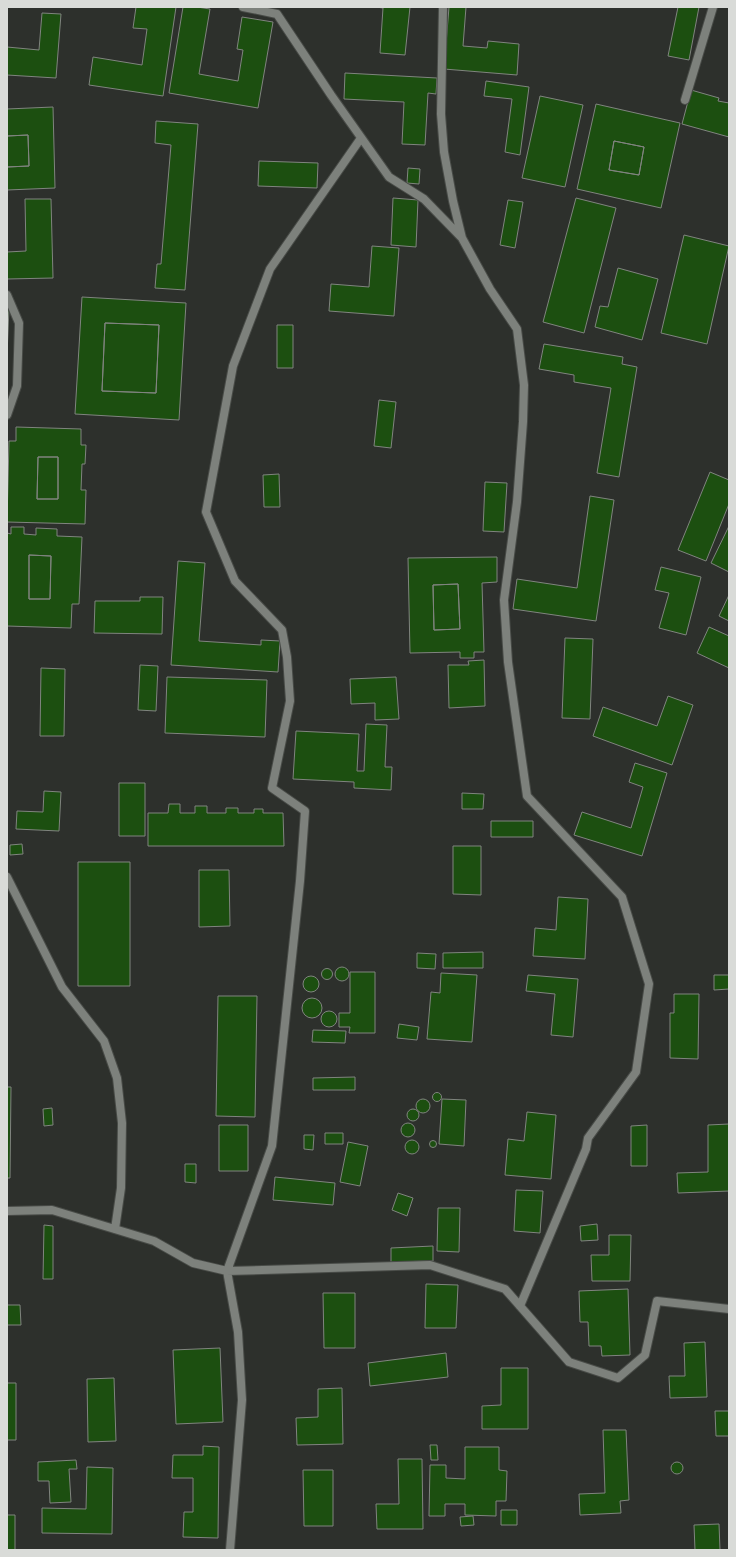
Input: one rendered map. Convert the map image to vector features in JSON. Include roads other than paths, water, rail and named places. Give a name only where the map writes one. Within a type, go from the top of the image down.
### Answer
[{"type":"street","points":[[243,7],[277,14],[389,177],[424,199],[462,238],[490,289],[517,329],[524,386],[523,422],[517,502],[504,600],[508,662],[527,796],[622,897],[649,984],[636,1072],[588,1138],[586,1148],[520,1306]]},
{"type":"street","points":[[443,7],[441,121],[444,152],[462,238]]},
{"type":"street","points":[[685,100],[713,7]]},
{"type":"street","points":[[230,1550],[242,1400],[238,1332],[227,1271],[272,1146],[300,882],[304,811],[272,788],[290,701],[287,657],[282,630],[235,581],[206,512],[233,366],[270,269],[361,138]]},
{"type":"street","points":[[7,295],[19,323],[17,386],[7,415]]},
{"type":"street","points":[[7,877],[62,987],[104,1041],[117,1078],[122,1123],[121,1188],[115,1229]]},
{"type":"street","points":[[7,1211],[52,1210],[154,1241],[193,1263],[227,1271],[430,1265],[505,1289],[569,1362],[618,1378],[645,1355],[657,1301],[729,1309]]}]
